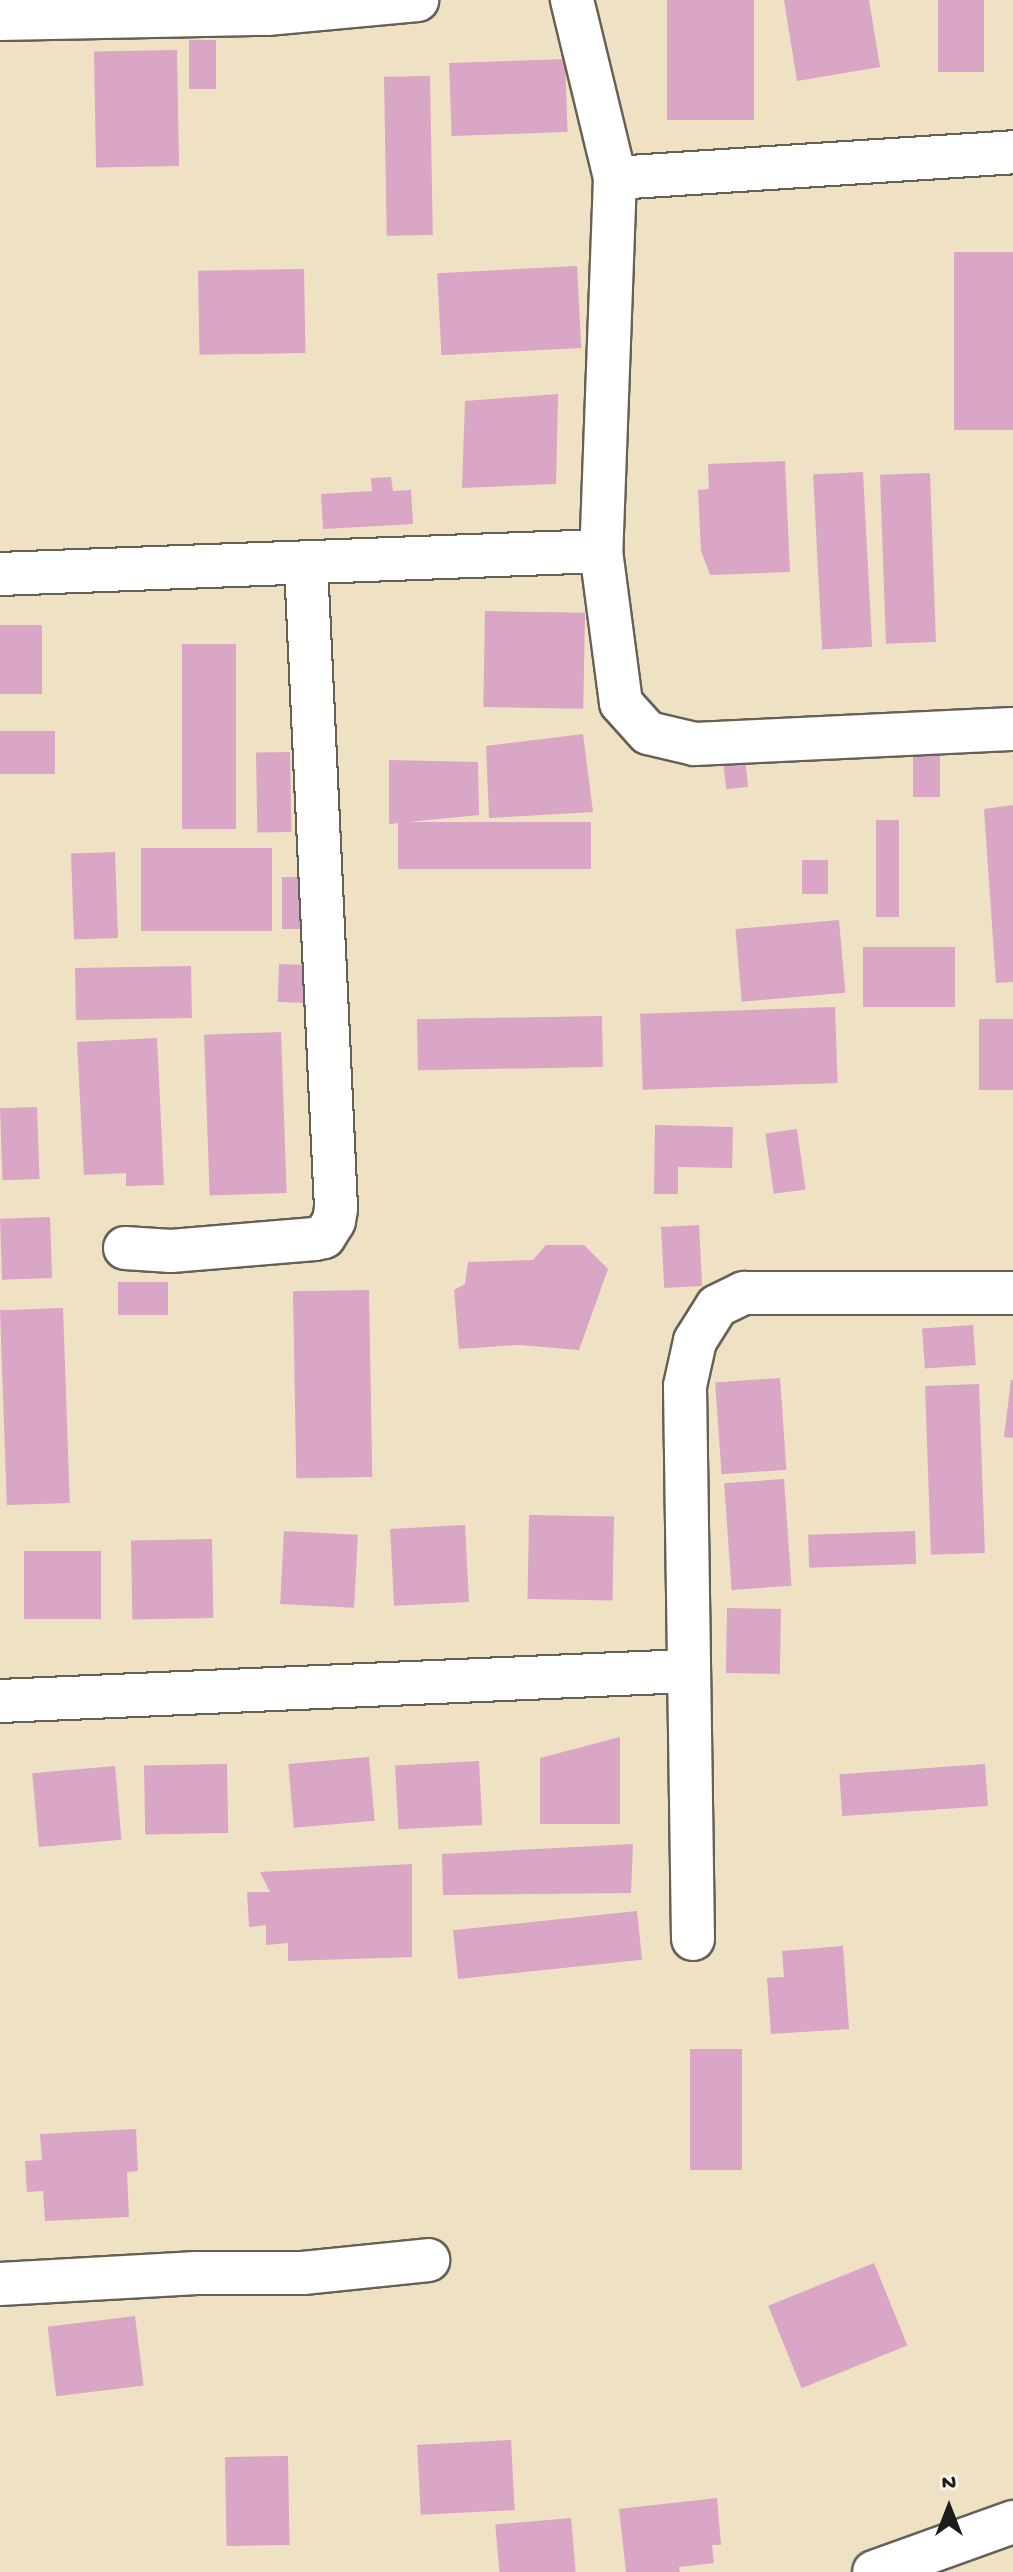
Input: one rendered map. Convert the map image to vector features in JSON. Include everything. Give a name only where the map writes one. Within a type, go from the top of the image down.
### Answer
[{"type":"street","points":[[0,19],[267,14],[417,0]]},
{"type":"street","points":[[572,0],[615,178],[601,551],[621,703],[648,733],[695,744],[1013,729]]},
{"type":"street","points":[[615,178],[1013,152]]},
{"type":"street","points":[[0,574],[601,551]]},
{"type":"street","points":[[125,1248],[171,1251],[315,1239],[324,1237],[334,1221],[306,564]]},
{"type":"street","points":[[693,1939],[685,1386],[695,1341],[717,1306],[744,1293],[1013,1293]]},
{"type":"street","points":[[0,1701],[688,1671]]},
{"type":"street","points":[[0,2284],[197,2273],[303,2273],[428,2260]]},
{"type":"street","points":[[874,2572],[1013,2522]]},
{"type":"building","points":[[667,0],[754,0],[754,120],[667,120]]},
{"type":"building","points":[[784,0],[869,0],[880,67],[797,81]]},
{"type":"building","points":[[938,0],[984,0],[984,72],[938,72]]},
{"type":"building","points":[[189,40],[216,40],[216,89],[189,89]]},
{"type":"building","points":[[177,50],[179,166],[96,167],[94,51]]},
{"type":"building","points":[[565,59],[568,132],[452,136],[449,63]]},
{"type":"building","points":[[430,76],[433,235],[387,236],[384,77]]},
{"type":"building","points":[[954,252],[1013,252],[1013,430],[954,430]]},
{"type":"building","points":[[577,266],[581,348],[441,355],[437,273]]},
{"type":"building","points":[[304,269],[305,353],[199,355],[198,271]]},
{"type":"building","points":[[558,394],[556,484],[462,488],[465,401]]},
{"type":"building","points":[[785,461],[790,572],[710,575],[701,551],[698,490],[709,489],[708,464]]},
{"type":"building","points":[[863,472],[872,647],[822,649],[813,475]]},
{"type":"building","points":[[930,473],[936,642],[886,644],[880,475]]},
{"type":"building","points":[[391,477],[393,491],[411,490],[413,524],[323,529],[321,494],[372,491],[371,478]]},
{"type":"building","points":[[485,611],[585,613],[583,709],[483,707]]},
{"type":"building","points":[[0,625],[42,625],[42,694],[0,694]]},
{"type":"building","points":[[182,644],[236,644],[236,829],[182,829]]},
{"type":"building","points":[[0,731],[55,731],[55,774],[0,774]]},
{"type":"building","points":[[583,734],[593,812],[489,818],[486,746]]},
{"type":"building","points":[[290,752],[291,832],[257,833],[256,753]]},
{"type":"building","points":[[913,755],[940,755],[940,797],[913,797]]},
{"type":"building","points":[[745,758],[748,787],[726,789],[723,760]]},
{"type":"building","points":[[389,760],[478,762],[479,815],[389,824]]},
{"type":"building","points":[[1013,805],[1013,982],[996,983],[984,809]]},
{"type":"building","points":[[876,820],[899,820],[899,917],[876,917]]},
{"type":"building","points":[[398,822],[591,822],[591,869],[398,869]]},
{"type":"building","points":[[141,848],[272,848],[272,931],[141,931]]},
{"type":"building","points":[[115,852],[118,938],[74,939],[71,854]]},
{"type":"building","points":[[802,860],[828,860],[828,894],[802,894]]},
{"type":"building","points":[[282,877],[303,877],[303,929],[282,929]]},
{"type":"building","points":[[839,920],[845,993],[742,1002],[735,929]]},
{"type":"building","points":[[863,947],[955,947],[955,1007],[863,1007]]},
{"type":"building","points":[[279,964],[306,965],[305,1003],[278,1002]]},
{"type":"building","points":[[191,966],[192,1018],[76,1020],[75,968]]},
{"type":"building","points":[[835,1007],[838,1083],[643,1090],[640,1014]]},
{"type":"building","points":[[602,1016],[603,1067],[418,1070],[417,1019]]},
{"type":"building","points":[[979,1019],[1013,1019],[1013,1090],[979,1090]]},
{"type":"building","points":[[281,1032],[287,1193],[210,1196],[204,1035]]},
{"type":"building","points":[[157,1038],[164,1185],[126,1186],[126,1173],[84,1175],[77,1042]]},
{"type":"building","points":[[37,1107],[40,1179],[3,1180],[0,1108]]},
{"type":"building","points":[[655,1125],[733,1127],[732,1168],[678,1167],[678,1194],[654,1194]]},
{"type":"building","points":[[797,1129],[805,1189],[774,1194],[765,1133]]},
{"type":"building","points":[[50,1217],[52,1278],[2,1280],[0,1219]]},
{"type":"building","points":[[699,1225],[702,1286],[664,1288],[661,1227]]},
{"type":"building","points":[[546,1245],[584,1245],[608,1269],[579,1350],[519,1345],[459,1349],[454,1290],[465,1284],[468,1262],[533,1260]]},
{"type":"building","points":[[118,1282],[168,1282],[168,1315],[118,1315]]},
{"type":"building","points":[[369,1290],[372,1477],[296,1478],[293,1291]]},
{"type":"building","points":[[63,1308],[70,1503],[7,1505],[0,1310]]},
{"type":"building","points":[[973,1325],[976,1365],[925,1368],[922,1329]]},
{"type":"building","points":[[780,1378],[786,1470],[722,1474],[715,1383]]},
{"type":"building","points":[[1013,1380],[1013,1438],[1004,1437]]},
{"type":"building","points":[[979,1384],[985,1553],[931,1555],[925,1386]]},
{"type":"building","points":[[784,1479],[791,1586],[732,1590],[724,1483]]},
{"type":"building","points":[[529,1515],[614,1516],[613,1600],[528,1599]]},
{"type":"building","points":[[465,1525],[469,1602],[394,1606],[390,1529]]},
{"type":"building","points":[[284,1531],[358,1535],[354,1608],[280,1604]]},
{"type":"building","points":[[915,1531],[916,1564],[809,1568],[808,1535]]},
{"type":"building","points":[[212,1539],[213,1618],[132,1619],[131,1540]]},
{"type":"building","points":[[24,1551],[101,1551],[101,1619],[24,1619]]},
{"type":"building","points":[[727,1608],[781,1609],[780,1674],[726,1673]]},
{"type":"building","points":[[620,1737],[620,1824],[540,1824],[540,1758]]},
{"type":"building","points":[[369,1757],[375,1821],[294,1828],[288,1764]]},
{"type":"building","points":[[479,1761],[482,1825],[398,1829],[395,1765]]},
{"type":"building","points":[[227,1764],[228,1833],[145,1834],[144,1765]]},
{"type":"building","points":[[985,1764],[988,1806],[842,1816],[839,1774]]},
{"type":"building","points":[[115,1766],[121,1840],[39,1847],[32,1773]]},
{"type":"building","points":[[633,1844],[631,1893],[443,1895],[442,1854]]},
{"type":"building","points":[[412,1864],[412,1957],[288,1961],[288,1943],[266,1945],[266,1925],[249,1927],[247,1892],[270,1892],[260,1872]]},
{"type":"building","points":[[637,1911],[642,1960],[458,1979],[453,1930]]},
{"type":"building","points":[[843,1946],[849,2029],[771,2034],[767,1978],[784,1977],[782,1951]]},
{"type":"building","points":[[690,2049],[742,2049],[742,2170],[690,2170]]},
{"type":"building","points":[[136,2129],[138,2171],[127,2172],[129,2217],[45,2221],[43,2191],[27,2192],[25,2161],[42,2160],[40,2134]]},
{"type":"building","points":[[874,2263],[907,2346],[802,2388],[768,2306]]},
{"type":"building","points":[[135,2316],[144,2385],[56,2396],[48,2327]]},
{"type":"building","points":[[511,2440],[515,2510],[421,2515],[417,2445]]},
{"type":"building","points":[[288,2456],[290,2545],[227,2546],[225,2457]]},
{"type":"building","points":[[717,2498],[721,2545],[712,2545],[714,2563],[679,2567],[680,2572],[626,2572],[619,2509]]},
{"type":"building","points":[[571,2518],[576,2572],[499,2572],[495,2525]]}]
